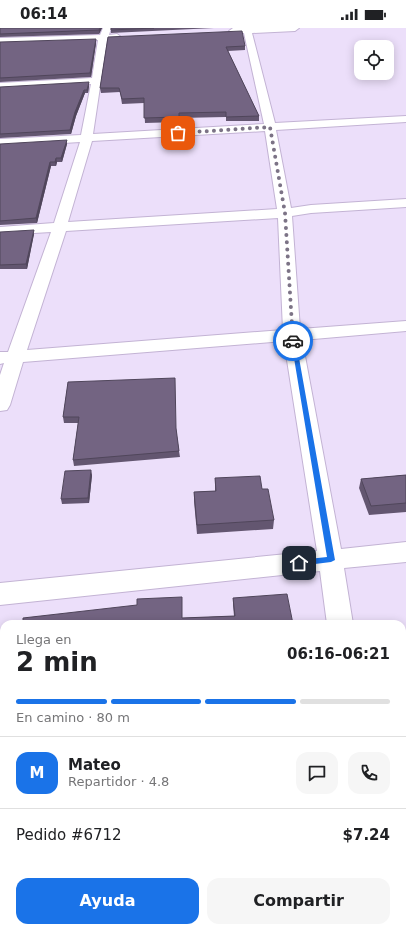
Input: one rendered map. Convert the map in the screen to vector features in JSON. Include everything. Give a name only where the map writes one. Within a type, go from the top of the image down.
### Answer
[{"type":"street","points":[[224,32],[247,29],[295,28]]},
{"type":"street","points":[[247,29],[270,127],[285,213],[292,335],[331,560],[339,620]]},
{"type":"street","points":[[0,41],[105,33],[126,37]]},
{"type":"street","points":[[0,406],[7,358],[59,227],[86,138],[105,33]]},
{"type":"street","points":[[0,86],[96,81]]},
{"type":"street","points":[[0,143],[406,119]]},
{"type":"street","points":[[0,231],[285,213],[311,209],[406,203]]},
{"type":"street","points":[[7,358],[406,326]]},
{"type":"street","points":[[0,594],[406,552]]},
{"type":"building","points":[[0,28],[100,28],[99,30],[0,34]]},
{"type":"building","points":[[111,28],[154,28],[111,30]]},
{"type":"building","points":[[242,31],[245,46],[226,47],[259,116],[226,117],[226,112],[179,113],[179,117],[144,118],[144,98],[122,99],[119,88],[100,88],[108,37]]},
{"type":"building","points":[[96,39],[90,73],[0,78],[0,42]]},
{"type":"building","points":[[89,82],[87,90],[84,90],[75,112],[70,130],[0,134],[0,87]]},
{"type":"building","points":[[67,140],[61,158],[56,158],[55,162],[50,162],[36,218],[0,221],[0,144]]},
{"type":"building","points":[[34,230],[26,264],[0,265],[0,232]]},
{"type":"building","points":[[175,378],[176,428],[179,451],[73,460],[79,417],[63,417],[68,382]]},
{"type":"building","points":[[91,470],[88,498],[61,499],[65,471]]},
{"type":"building","points":[[406,475],[406,503],[371,506],[361,479]]},
{"type":"building","points":[[260,476],[262,489],[268,489],[274,520],[197,525],[194,492],[216,491],[215,478]]},
{"type":"building","points":[[287,594],[292,620],[23,620],[23,618],[137,605],[137,599],[182,597],[182,618],[235,616],[233,598]]},
{"type":"way so far","points":[[178,133],[270,127],[285,213],[293,341]]},
{"type":"route","points":[[293,341],[331,560],[299,563]]}]
